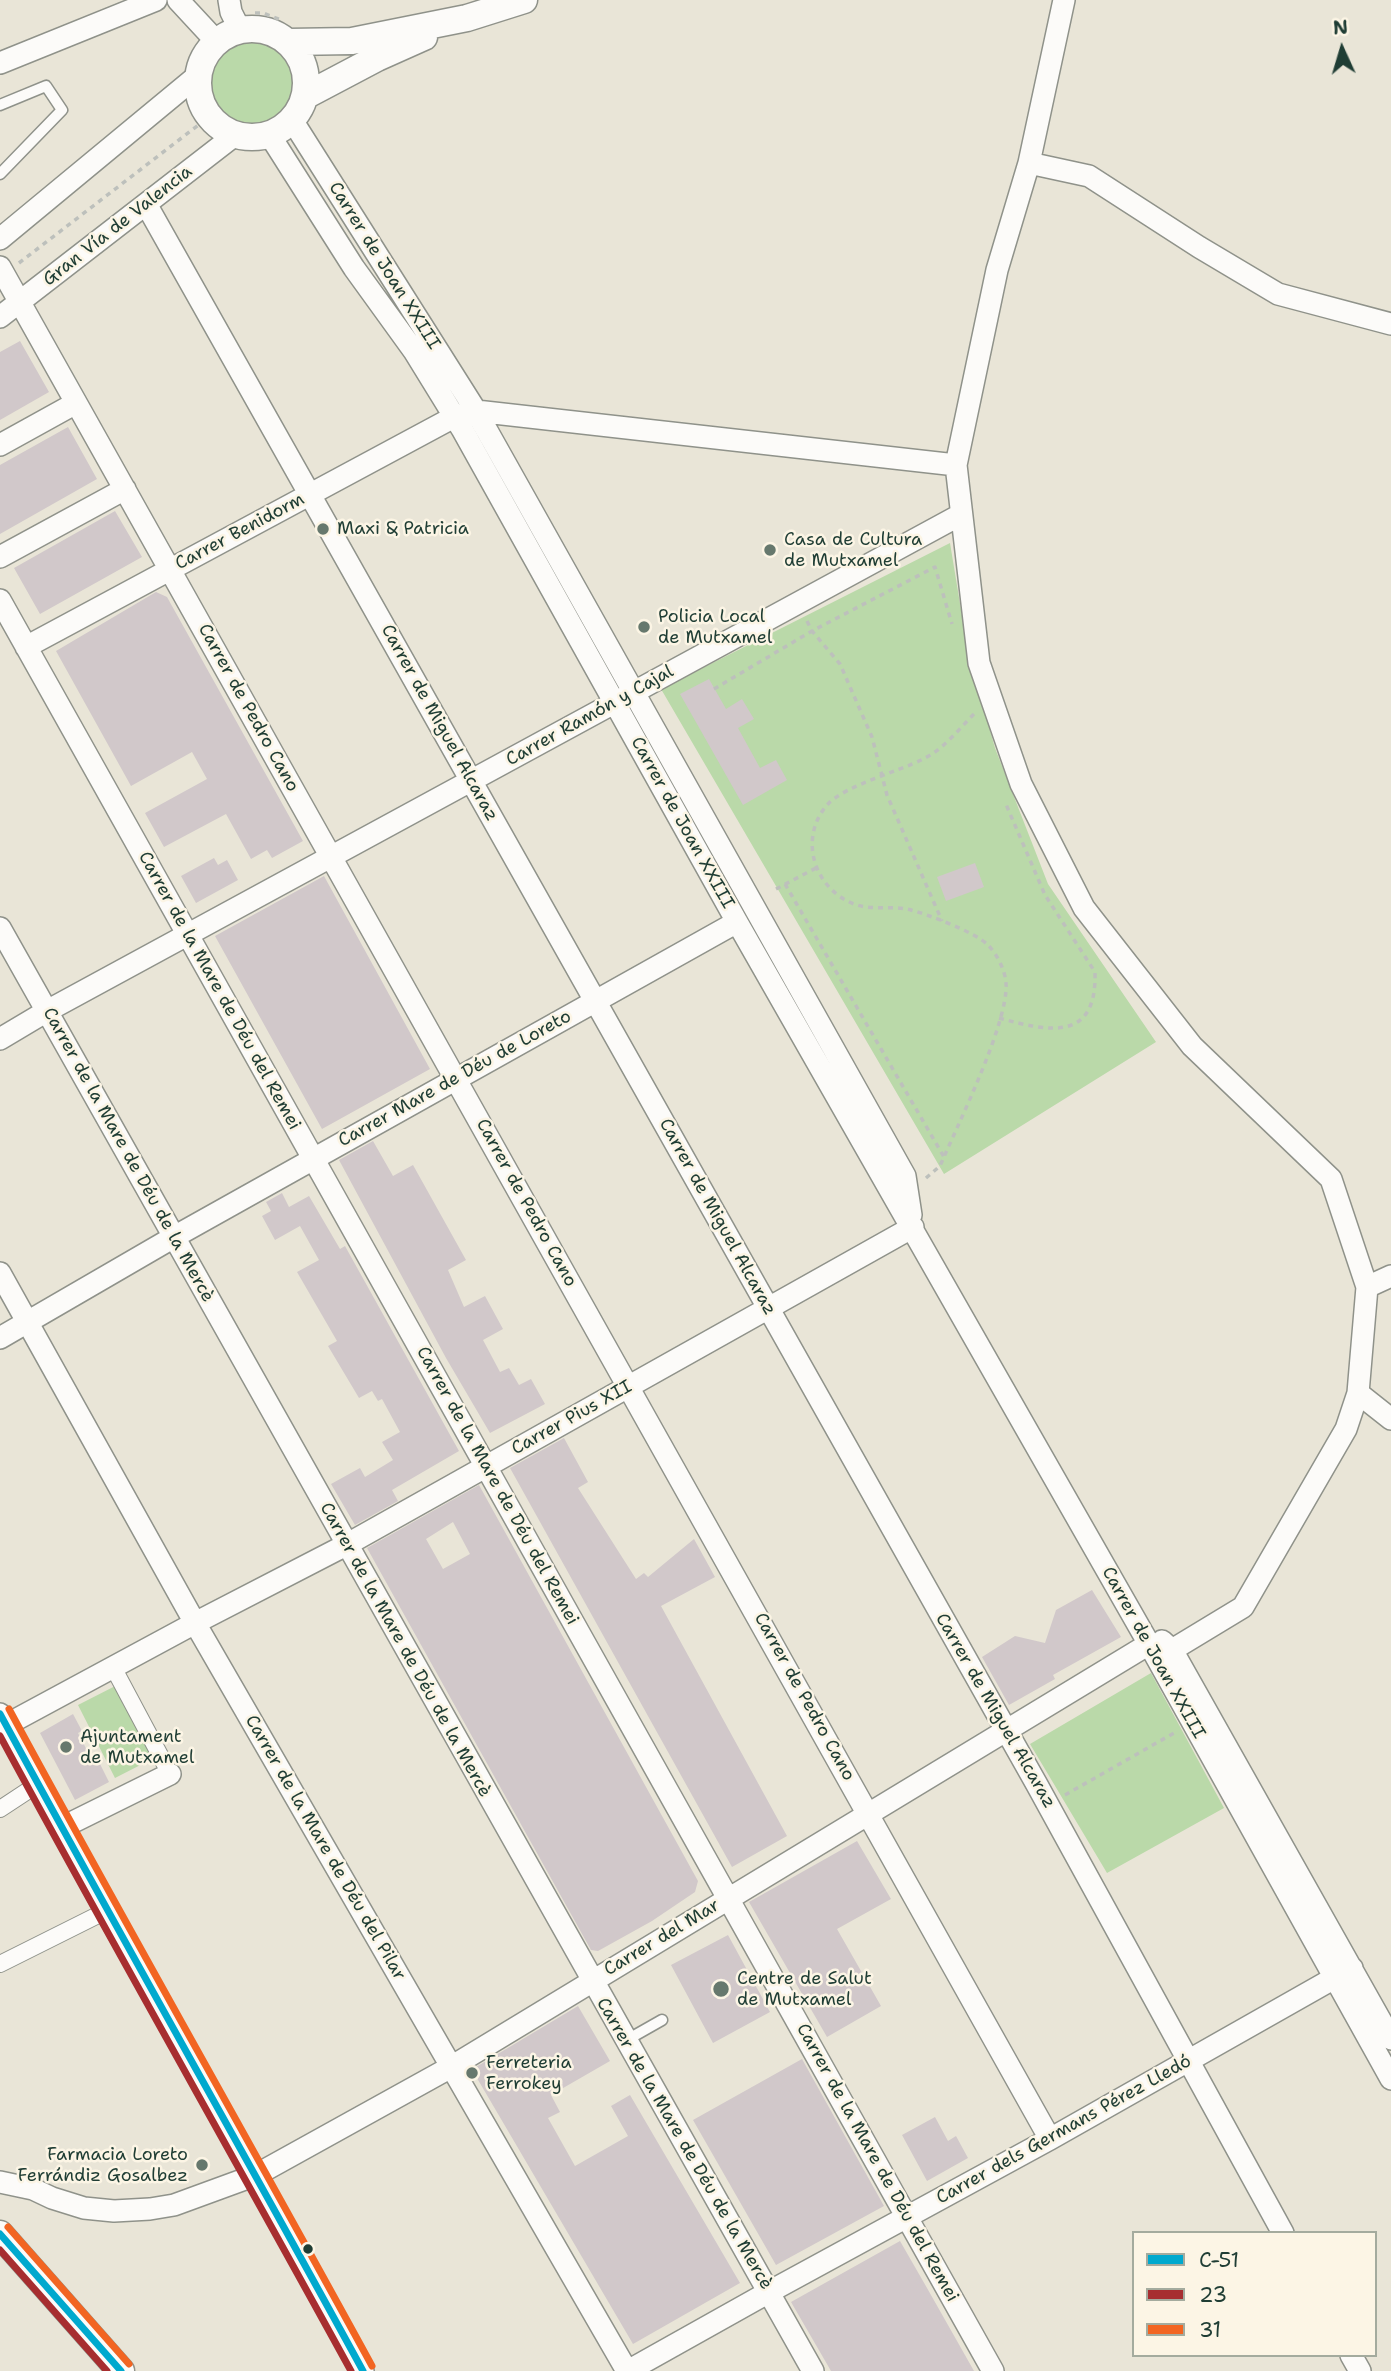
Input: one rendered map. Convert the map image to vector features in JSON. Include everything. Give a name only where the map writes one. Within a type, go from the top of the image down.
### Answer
[{"type":"street","points":[[0,63],[156,0]]},
{"type":"street","points":[[178,0],[228,35]]},
{"type":"street","points":[[228,35],[231,12],[229,0]]},
{"type":"street","points":[[289,42],[352,41],[467,18],[524,0]]},
{"type":"street","points":[[1064,0],[1029,163],[997,270],[956,466],[979,663],[1021,784],[1084,908],[1192,1046],[1331,1179],[1367,1287],[1358,1393],[1346,1429],[1243,1607],[1172,1650],[1149,1644]]},
{"type":"street","points":[[305,96],[377,58],[467,18]]},
{"type":"street","points":[[266,30],[289,42],[301,58],[306,76],[305,96],[292,120],[269,134],[235,135],[214,122],[200,101],[197,76],[203,57],[228,35],[266,30]]},
{"type":"street","points":[[0,239],[197,76]]},
{"type":"street","name":"Carrer de Joan XXIII","points":[[292,120],[477,411],[625,697],[737,922],[913,1227],[1192,1723],[1343,1973],[1391,2039]]},
{"type":"street","name":"Carrer de Joan XXIII","points":[[269,134],[354,268],[414,351],[625,697],[905,1176],[913,1227]]},
{"type":"street","name":"Gran Vía de Valencia","points":[[0,317],[235,135]]},
{"type":"street","points":[[1029,163],[1088,176],[1199,247],[1278,293],[1391,324]]},
{"type":"street","name":"Carrer de Miguel Alcaraz","points":[[146,204],[1048,1804],[1282,2231]]},
{"type":"street","name":"Carrer de Pedro Cano","points":[[9,265],[20,302],[76,403],[1050,2139]]},
{"type":"street","points":[[0,445],[76,403]]},
{"type":"street","points":[[458,423],[477,411],[956,466]]},
{"type":"street","name":"Carrer Benidorm","points":[[26,646],[311,494],[458,423]]},
{"type":"street","points":[[0,557],[125,489]]},
{"type":"street","name":"Carrer Ramón y Cajal","points":[[0,1040],[47,1011],[960,515]]},
{"type":"street","name":"Carrer de la Mare de Déu del Remei","points":[[0,600],[993,2371]]},
{"type":"street","name":"Carrer Mare de Déu de Loreto","points":[[0,1338],[173,1237],[737,922]]},
{"type":"street","name":"Carrer de la Mare de Déu de la Mercè","points":[[0,928],[813,2371]]},
{"type":"street","name":"Carrer Pius XII","points":[[3,1719],[113,1667],[346,1545],[913,1227]]},
{"type":"street","name":"Carrer de la Mare de Déu del Pilar","points":[[0,1273],[195,1623],[628,2371]]},
{"type":"street","points":[[1367,1287],[1391,1276]]},
{"type":"street","points":[[1358,1393],[1391,1419]]},
{"type":"street","name":"Carrer de Joan XXIII","points":[[1128,1608],[1172,1650],[1343,1973],[1391,2079]]},
{"type":"street","name":"Carrer del Mar","points":[[0,2182],[33,2189],[84,2208],[114,2211],[174,2205],[256,2175],[451,2067],[1149,1644]]},
{"type":"street","points":[[61,1828],[170,1774],[113,1667]]},
{"type":"street","points":[[3,1719],[106,1911],[256,2175],[363,2371]]},
{"type":"street","points":[[0,1809],[38,1784]]},
{"type":"street","points":[[0,1964],[106,1911]]},
{"type":"street","name":"Carrer dels Germans Pérez Lledó","points":[[628,2371],[1050,2139],[1343,1973]]},
{"type":"street","points":[[0,2234],[121,2371]]},
{"type":"lane","points":[[0,105],[46,86],[62,110],[0,174]]},
{"type":"lane","points":[[625,2041],[662,2020]]},
{"type":"path","points":[[9,265],[201,123]]},
{"type":"path","points":[[714,689],[812,631],[935,567],[954,630]]},
{"type":"path","points":[[812,631],[840,664],[872,737],[881,777],[943,922]]},
{"type":"path","points":[[785,884],[944,1157],[999,1018],[1006,982],[1000,962],[987,944],[943,922],[911,910],[876,909],[850,902],[822,878],[816,868],[811,842],[816,823],[829,803],[847,792],[940,750],[976,712],[979,725]]},
{"type":"path","points":[[999,1018],[1030,1027],[1053,1029],[1078,1023],[1090,1009],[1096,984],[1095,972],[1045,895],[1003,798]]},
{"type":"path","points":[[776,889],[816,868]]},
{"type":"path","points":[[1048,1804],[1192,1723]]},
{"type":"green space","points":[[251,39],[275,46],[287,58],[294,82],[287,106],[275,118],[251,125],[227,118],[215,106],[208,82],[215,58],[227,46]]},
{"type":"green space","points":[[950,543],[968,652],[995,748],[1048,884],[1156,1042],[944,1174],[661,689]]},
{"type":"green space","points":[[1151,1673],[1224,1808],[1107,1873],[1030,1744]]},
{"type":"green space","points":[[125,1681],[162,1754],[115,1778],[78,1705]]},
{"type":"building","points":[[20,341],[49,392],[0,420],[0,352]]},
{"type":"building","points":[[68,427],[97,479],[0,534],[0,465]]},
{"type":"building","points":[[115,511],[142,557],[40,614],[14,568]]},
{"type":"building","points":[[156,592],[167,597],[303,841],[272,858],[267,850],[251,859],[226,814],[164,847],[145,813],[207,779],[192,752],[131,786],[56,651]]},
{"type":"building","points":[[709,679],[726,709],[742,699],[754,719],[738,728],[760,768],[776,760],[787,780],[743,805],[680,694]]},
{"type":"building","points":[[214,858],[218,865],[227,860],[238,880],[196,903],[181,876]]},
{"type":"building","points":[[975,863],[984,887],[946,901],[937,877]]},
{"type":"building","points":[[324,876],[430,1069],[322,1129],[215,936]]},
{"type":"building","points":[[373,1141],[393,1176],[413,1165],[466,1260],[448,1270],[464,1307],[485,1296],[503,1329],[483,1340],[500,1372],[509,1368],[519,1385],[531,1379],[545,1404],[490,1433],[446,1358],[339,1160]]},
{"type":"building","points":[[282,1193],[289,1207],[309,1196],[340,1249],[345,1246],[459,1451],[392,1490],[398,1501],[355,1525],[331,1484],[360,1468],[365,1477],[393,1460],[382,1442],[400,1432],[382,1399],[378,1401],[372,1391],[359,1398],[328,1346],[337,1341],[297,1272],[319,1260],[300,1226],[275,1240],[262,1216],[271,1211],[266,1202]]},
{"type":"building","points":[[564,1438],[588,1482],[578,1488],[636,1579],[644,1573],[648,1577],[694,1539],[715,1577],[661,1606],[787,1836],[732,1867],[510,1468]]},
{"type":"building","points":[[479,1485],[698,1881],[695,1892],[652,1921],[598,1951],[591,1950],[367,1548]],"holes":[[[453,1522],[470,1554],[443,1569],[426,1539]]]},
{"type":"building","points":[[1092,1590],[1121,1637],[1053,1675],[1055,1679],[1009,1705],[982,1657],[1015,1636],[1045,1643],[1056,1610]]},
{"type":"building","name":"Ajuntament de Mutxamel","points":[[73,1714],[82,1731],[78,1733],[93,1762],[98,1760],[109,1782],[75,1800],[40,1733]]},
{"type":"building","points":[[857,1841],[891,1899],[837,1929],[881,2006],[827,2037],[749,1902]]},
{"type":"building","name":"Centre de Salut de Mutxamel","points":[[728,1935],[770,2012],[713,2043],[671,1965]]},
{"type":"building","points":[[578,2006],[610,2061],[551,2095],[560,2112],[548,2118],[575,2166],[628,2136],[611,2106],[630,2095],[740,2283],[633,2344],[474,2073],[476,2067]]},
{"type":"building","points":[[802,2059],[884,2206],[776,2265],[693,2120]]},
{"type":"building","points":[[935,2117],[948,2141],[956,2136],[968,2158],[927,2181],[902,2135]]},
{"type":"building","points":[[900,2241],[974,2371],[831,2371],[791,2302]]},
{"type":"transit line","name":"31","points":[[9,1709],[372,2366]]},
{"type":"transit line","name":"C-51","points":[[0,1714],[363,2371]]},
{"type":"transit line","name":"23","points":[[0,1736],[351,2371]]},
{"type":"transit line","name":"31","points":[[8,2227],[129,2364]]},
{"type":"transit line","name":"C-51","points":[[0,2234],[121,2371]]},
{"type":"transit line","name":"23","points":[[0,2250],[107,2371]]},
{"type":"place","name":"Maxi & Patricia","points":[[323,529]]},
{"type":"place","name":"Casa de Cultura de Mutxamel","points":[[770,550]]},
{"type":"place","name":"Policia Local de Mutxamel","points":[[644,627]]},
{"type":"place","name":"Ajuntament de Mutxamel","points":[[66,1747]]},
{"type":"place","name":"Centre de Salut de Mutxamel","points":[[721,1989]]},
{"type":"place","name":"Ferreteria Ferrokey","points":[[472,2073]]},
{"type":"place","name":"Farmacia Loreto Ferrándiz Gosalbez","points":[[202,2165]]}]
